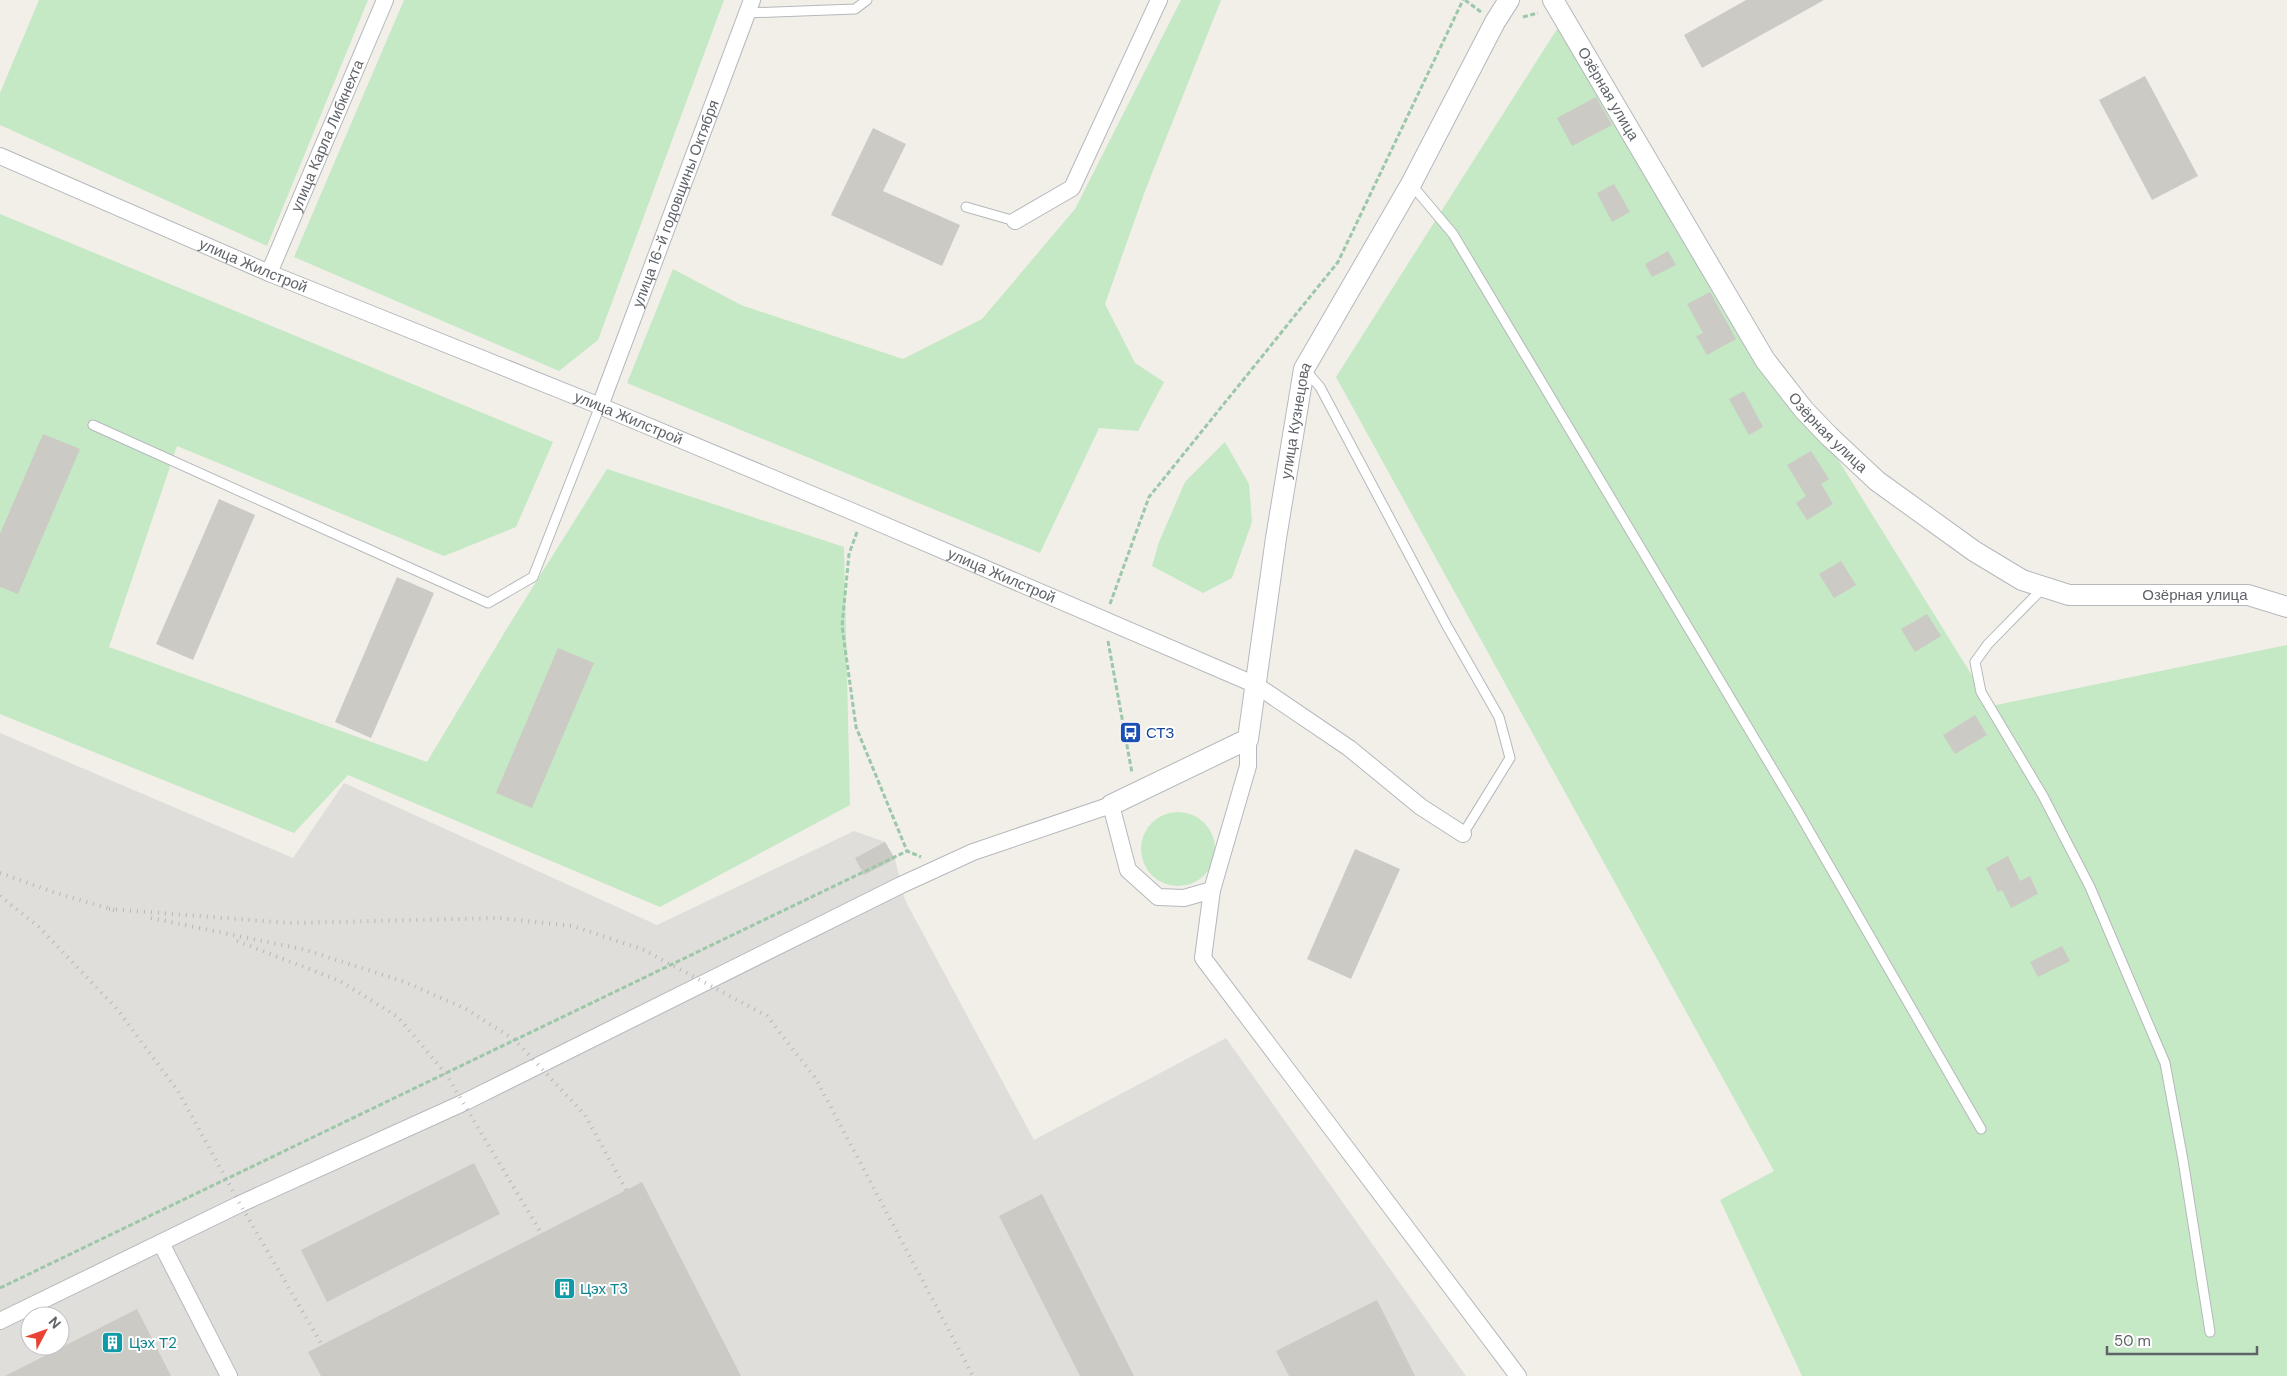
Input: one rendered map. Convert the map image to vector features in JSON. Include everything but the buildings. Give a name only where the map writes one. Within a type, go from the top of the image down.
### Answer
[{"type":"street","name":"улица Карла Либкнехта","points":[[269,273],[385,0]]},
{"type":"street","name":"улица Кузнецова","points":[[1248,738],[1276,538],[1304,369],[1411,184],[1494,22],[1510,0]]},
{"type":"street","name":"Озёрная улица","points":[[1553,0],[1765,360],[1804,410],[1877,481],[1974,552],[2022,580],[2069,595],[2248,595],[2287,607]]},
{"type":"street","name":"улица 16-й годовщины Октября","points":[[600,406],[750,6]]},
{"type":"street","name":"улица Жилстрой","points":[[0,156],[269,273],[600,406],[863,516],[1256,685],[1349,748],[1421,807],[1463,834]]},
{"type":"street","points":[[0,1321],[240,1204],[465,1102],[901,885],[973,852],[1111,805],[1248,738],[1248,766],[1212,890],[1203,958],[1518,1376]]},
{"type":"street","points":[[1111,805],[1128,870],[1158,897],[1184,898],[1212,890]]},
{"type":"street","points":[[161,1243],[229,1376]]},
{"type":"lane","points":[[750,6],[855,9],[867,0]]},
{"type":"lane","points":[[966,207],[1015,221],[1072,188],[1159,0]]},
{"type":"lane","points":[[1411,184],[1453,234],[1796,808],[1981,1129]]},
{"type":"lane","points":[[1304,369],[1320,387],[1446,626],[1499,717],[1510,758],[1463,834]]},
{"type":"lane","points":[[92,425],[488,603],[533,577],[600,406]]},
{"type":"lane","points":[[2044,587],[1988,644],[1975,662],[1982,692],[2043,796],[2090,887],[2164,1064],[2183,1160],[2210,1332]]},
{"type":"path","points":[[1124,779],[1133,775],[1104,621],[1149,498],[1338,262],[1463,0]]},
{"type":"path","points":[[863,516],[849,554],[842,626],[856,727],[907,851],[925,859]]},
{"type":"path","points":[[0,1288],[907,851]]},
{"type":"shaded area","points":[[0,733],[293,858],[344,783],[657,925],[854,831],[885,842],[895,859],[905,900],[1034,1140],[1226,1038],[1466,1376],[0,1376]]},
{"type":"green space","points":[[39,0],[368,0],[267,246],[0,125],[0,93]]},
{"type":"green space","points":[[404,0],[724,0],[598,340],[559,371],[294,257]]},
{"type":"green space","points":[[1181,0],[1221,0],[1145,191],[1105,304],[1135,363],[1164,382],[1138,431],[1099,428],[1040,553],[627,383],[673,269],[741,305],[903,359],[982,319],[1075,209]]},
{"type":"green space","points":[[1564,18],[1991,706],[2287,645],[2287,1376],[1802,1376],[1720,1200],[1774,1171],[1336,377]]},
{"type":"green space","points":[[0,214],[553,442],[516,527],[444,556],[177,446],[109,647],[427,762],[509,625],[607,469],[844,547],[850,805],[660,907],[348,775],[294,833],[0,714]]},
{"type":"green space","points":[[1225,442],[1249,484],[1252,522],[1232,578],[1203,593],[1152,566],[1159,542],[1185,482]]},
{"type":"green space","points":[[1171,812],[1185,812],[1199,818],[1209,828],[1215,842],[1213,863],[1199,880],[1185,886],[1171,886],[1157,880],[1147,870],[1141,856],[1141,842],[1147,828],[1157,818]]},
{"type":"railway","points":[[0,873],[56,893],[114,910]]},
{"type":"railway","points":[[0,896],[39,927],[117,1009],[178,1091],[240,1204],[322,1345]]},
{"type":"railway","points":[[109,909],[290,923],[499,918],[573,926],[644,950],[767,1016],[816,1079],[973,1376]]},
{"type":"railway","points":[[151,918],[306,950],[405,982],[466,1009],[515,1040],[585,1115],[629,1195]]},
{"type":"railway","points":[[237,941],[340,981],[398,1017],[446,1074],[541,1233]]},
{"type":"place","name":"СТЗ","points":[[1130,733]]},
{"type":"place","name":"Цэх Т3","points":[[564,1289]]},
{"type":"place","name":"Цэх Т2","points":[[113,1343]]}]
